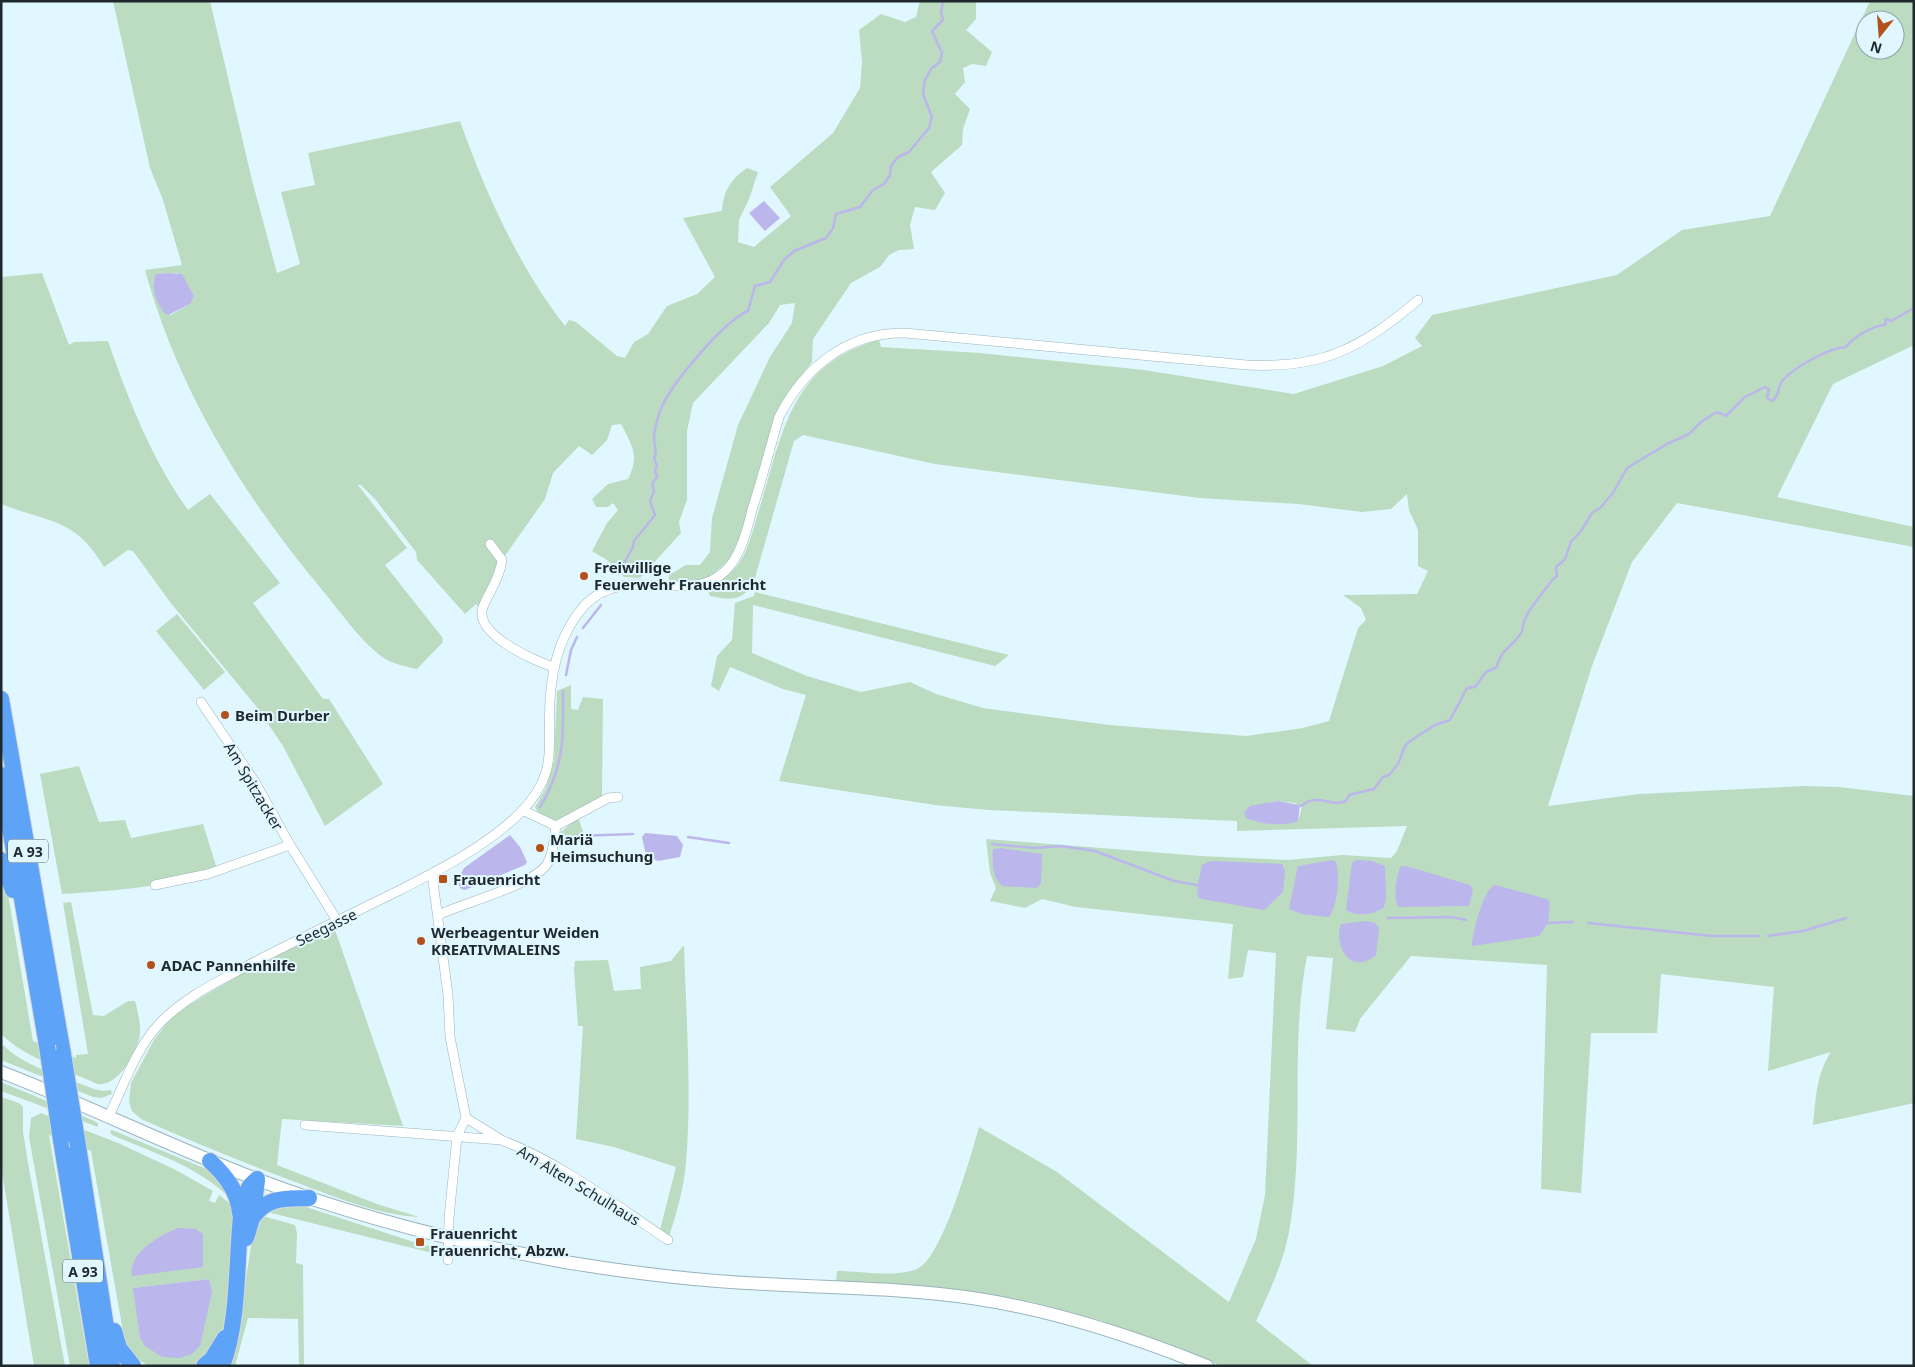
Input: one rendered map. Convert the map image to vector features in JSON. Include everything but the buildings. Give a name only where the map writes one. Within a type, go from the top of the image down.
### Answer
[{"type":"highway","name":"A 93","points":[[1,699],[63,1054],[112,1366]]},
{"type":"highway","name":"A 93","points":[[1,775],[47,1046],[98,1366]]},
{"type":"highway","points":[[1,860],[9,877],[31,958]]},
{"type":"highway","points":[[210,1161],[225,1176],[236,1194],[246,1218]]},
{"type":"highway","points":[[222,1366],[228,1348],[246,1218],[246,1192],[257,1179]]},
{"type":"highway","points":[[246,1218],[269,1202],[309,1198]]},
{"type":"highway","points":[[98,1276],[118,1348],[132,1366]]},
{"type":"highway","points":[[204,1366],[218,1351],[230,1330]]},
{"type":"main road","points":[[1,1072],[109,1116],[210,1161],[257,1179],[356,1214],[448,1239],[572,1263],[684,1278],[912,1292],[1000,1302],[1056,1314],[1090,1324],[1206,1366]]},
{"type":"street","name":"Seegasse","points":[[109,1116],[148,1037],[172,1011],[199,992],[276,951],[432,874],[489,838],[522,810],[538,790],[548,763],[551,731],[550,699],[554,668],[557,654],[568,628],[584,606],[609,588],[627,584],[690,586],[713,581],[734,560],[740,548],[780,418],[787,402],[810,372],[834,352],[854,342],[887,333],[905,333],[1247,365],[1280,366],[1312,361],[1342,352],[1372,337],[1418,300]]},
{"type":"street","points":[[490,544],[502,560],[501,569],[482,610],[482,620],[486,629],[530,659],[554,668]]},
{"type":"street","name":"Am Spitzacker","points":[[201,702],[255,782],[290,845],[338,922]]},
{"type":"street","points":[[556,826],[608,798],[618,797]]},
{"type":"street","points":[[522,810],[556,826]]},
{"type":"street","points":[[438,915],[506,889],[541,872],[550,860],[556,826]]},
{"type":"street","name":"Am Spitzacker","points":[[155,886],[208,874],[290,845]]},
{"type":"street","points":[[432,874],[450,1037],[466,1118],[457,1136],[448,1239],[448,1260]]},
{"type":"street","points":[[466,1118],[501,1140]]},
{"type":"street","name":"Am Alten Schulhaus","points":[[305,1125],[501,1140],[519,1147],[557,1167],[668,1240]]},
{"type":"green space","points":[[113,1],[210,1],[251,176],[277,273],[300,264],[281,192],[315,185],[308,153],[460,121],[492,202],[518,254],[548,303],[565,326],[569,320],[576,322],[617,356],[625,358],[634,342],[648,334],[667,306],[697,294],[715,277],[683,218],[722,211],[724,197],[729,186],[747,168],[758,172],[749,199],[739,220],[738,242],[754,247],[791,216],[770,187],[833,133],[860,88],[862,62],[859,30],[881,14],[905,22],[916,17],[920,1],[976,1],[976,19],[966,30],[992,52],[986,66],[972,64],[963,68],[965,82],[955,94],[970,109],[963,129],[962,145],[931,172],[945,193],[935,210],[915,207],[910,225],[914,249],[899,250],[889,255],[880,267],[851,283],[813,339],[812,362],[790,390],[772,430],[740,537],[730,559],[710,577],[688,583],[669,580],[669,575],[686,565],[700,565],[710,552],[712,518],[738,425],[770,357],[792,323],[795,303],[780,305],[769,323],[693,403],[687,431],[687,500],[679,522],[681,533],[640,578],[624,577],[607,560],[592,551],[607,523],[618,510],[613,503],[608,507],[596,507],[592,499],[608,484],[628,479],[634,463],[633,451],[621,424],[612,425],[607,440],[592,455],[579,446],[553,473],[545,499],[502,560],[482,610],[476,604],[465,614],[417,560],[416,552],[375,499],[361,485],[358,485],[407,548],[385,565],[442,637],[443,642],[417,669],[391,662],[382,657],[363,640],[266,518],[241,480],[195,400],[159,314],[145,270],[182,265],[163,200],[150,168]],"holes":[[[178,273],[190,304],[170,315],[161,308],[153,281],[156,274]]]},
{"type":"green space","points":[[1870,1],[1914,1],[1914,345],[1833,384],[1777,497],[1914,527],[1914,547],[1677,503],[1632,562],[1592,666],[1548,806],[1639,794],[1804,786],[1839,787],[1914,796],[1914,1103],[1813,1125],[1816,1096],[1822,1069],[1831,1052],[1768,1071],[1774,987],[1661,974],[1657,1033],[1591,1033],[1581,1193],[1541,1189],[1547,965],[1411,956],[1360,1019],[1355,1032],[1326,1029],[1333,958],[1307,956],[1299,1024],[1294,1198],[1289,1232],[1283,1255],[1256,1321],[1313,1366],[1221,1366],[1100,1320],[1032,1302],[963,1291],[836,1282],[837,1271],[908,1272],[917,1269],[927,1261],[936,1247],[954,1205],[979,1127],[1057,1172],[1229,1302],[1256,1239],[1265,1195],[1276,953],[1248,950],[1243,977],[1228,979],[1233,924],[1076,907],[1042,899],[1025,908],[990,901],[996,888],[990,873],[986,839],[1201,856],[1288,860],[1342,855],[1391,858],[1397,851],[1407,826],[1237,831],[1237,821],[988,810],[935,805],[779,781],[806,695],[783,689],[730,667],[719,691],[711,686],[717,656],[732,640],[735,603],[754,596],[755,592],[1009,655],[995,666],[753,605],[752,653],[807,676],[861,692],[910,682],[936,694],[983,708],[1109,725],[1246,736],[1303,728],[1329,721],[1358,628],[1366,620],[1361,608],[1343,595],[1417,594],[1428,571],[1418,566],[1418,530],[1409,510],[1407,494],[1391,509],[1362,512],[1298,504],[1200,498],[935,464],[803,435],[794,441],[753,585],[739,597],[729,599],[710,596],[708,591],[734,569],[744,554],[752,535],[784,429],[795,405],[808,384],[826,366],[849,351],[879,340],[881,347],[980,353],[1144,370],[1294,394],[1383,366],[1422,346],[1415,338],[1432,315],[1617,275],[1682,230],[1770,216],[1855,33],[1855,60],[1905,60],[1905,10],[1866,10]],"holes":[[[1277,801],[1295,803],[1302,807],[1298,821],[1284,823],[1252,821],[1268,803]]]},
{"type":"green space","points":[[42,273],[69,345],[74,342],[108,341],[142,428],[163,470],[188,510],[210,494],[280,583],[253,603],[323,699],[329,699],[383,784],[325,826],[283,746],[256,706],[170,602],[133,551],[128,550],[104,567],[93,551],[71,530],[47,519],[1,504],[1,277]]},
{"type":"green space","points":[[177,614],[225,672],[204,690],[156,631]]},
{"type":"green space","points":[[571,685],[571,709],[578,710],[583,697],[603,699],[602,798],[560,821],[556,821],[542,815],[535,807],[546,788],[554,761],[557,691]]},
{"type":"green space","points":[[79,766],[99,822],[125,820],[131,838],[203,824],[217,869],[160,884],[121,890],[62,894],[40,774]]},
{"type":"green space","points":[[578,817],[585,837],[571,843],[558,843],[560,833]]},
{"type":"green space","points":[[1,874],[7,888],[33,1041],[76,1058],[76,1055],[88,1054],[63,903],[71,902],[93,1015],[104,1016],[128,1001],[135,1001],[140,1025],[137,1046],[124,1069],[111,1081],[97,1084],[47,1063],[23,1051],[1,1034]]},
{"type":"green space","points":[[332,921],[403,1126],[282,1119],[277,1165],[377,1204],[419,1217],[404,1216],[362,1206],[244,1162],[141,1119],[132,1111],[129,1102],[131,1083],[154,1040],[180,1010]]},
{"type":"green space","points":[[684,945],[688,1054],[688,1136],[683,1182],[668,1240],[659,1234],[676,1167],[614,1147],[576,1139],[583,1026],[578,1026],[574,969],[575,961],[608,960],[614,991],[641,989],[640,967],[671,961]]},
{"type":"green space","points":[[1,1043],[21,1059],[33,1065],[94,1089],[111,1090],[112,1094],[102,1098],[93,1097],[1,1060]]},
{"type":"green space","points":[[1,1082],[92,1120],[98,1123],[98,1127],[1,1091]]},
{"type":"green space","points":[[1,1097],[19,1103],[23,1107],[23,1132],[28,1163],[65,1366],[34,1366],[1,1166]]},
{"type":"green space","points":[[41,1113],[118,1143],[176,1170],[213,1191],[209,1201],[215,1203],[219,1195],[235,1207],[233,1262],[224,1323],[222,1331],[205,1360],[196,1366],[148,1366],[135,1357],[122,1338],[124,1337],[91,1151],[49,1135],[89,1366],[70,1366],[29,1137],[31,1118]],"holes":[[[209,1279],[140,1338],[134,1288]]]},
{"type":"green space","points":[[112,1130],[209,1170],[216,1175],[229,1197],[188,1168],[112,1135],[110,1132]]},
{"type":"green space","points":[[300,1205],[423,1245],[438,1247],[440,1252],[432,1253],[263,1211],[265,1208]]},
{"type":"green space","points":[[259,1215],[295,1225],[297,1233],[296,1263],[303,1265],[304,1366],[299,1366],[298,1319],[248,1318],[235,1366],[226,1366],[238,1329],[253,1234]]},
{"type":"shaded area","points":[[764,201],[780,218],[765,231],[749,213]]},
{"type":"shaded area","points":[[156,274],[182,274],[194,296],[190,304],[168,315],[158,303],[154,290],[154,278]]},
{"type":"shaded area","points":[[1278,801],[1300,805],[1298,821],[1286,824],[1272,824],[1246,818],[1244,812],[1250,806]]},
{"type":"shaded area","points":[[645,833],[677,836],[683,845],[680,857],[658,861],[646,855],[642,837]]},
{"type":"shaded area","points":[[510,835],[520,847],[527,862],[525,865],[465,890],[461,889],[457,881],[464,868]]},
{"type":"shaded area","points":[[1001,848],[1042,854],[1041,883],[1037,888],[1002,886],[996,878],[993,869],[993,849]]},
{"type":"shaded area","points":[[1333,860],[1336,862],[1338,882],[1334,905],[1329,917],[1301,914],[1289,909],[1298,866]]},
{"type":"shaded area","points":[[1357,860],[1372,861],[1385,866],[1386,898],[1384,907],[1376,912],[1355,914],[1346,910],[1352,863]]},
{"type":"shaded area","points":[[1211,861],[1282,864],[1285,871],[1283,892],[1264,910],[1202,899],[1198,897],[1198,881],[1202,865]]},
{"type":"shaded area","points":[[1406,866],[1470,885],[1473,890],[1469,906],[1399,907],[1395,894],[1397,882],[1400,867]]},
{"type":"shaded area","points":[[1495,885],[1547,899],[1550,902],[1548,923],[1539,936],[1472,946],[1476,922],[1483,902],[1491,888]]},
{"type":"shaded area","points":[[1366,921],[1375,923],[1379,928],[1376,955],[1368,960],[1353,961],[1342,951],[1339,934],[1341,924]]},
{"type":"shaded area","points":[[178,1228],[196,1229],[203,1234],[203,1267],[132,1276],[132,1268],[140,1253],[155,1240]]},
{"type":"shaded area","points":[[209,1279],[212,1292],[200,1346],[192,1354],[180,1358],[162,1357],[145,1346],[140,1338],[133,1288]]},
{"type":"waterway","points":[[618,574],[633,547],[634,541],[655,515],[650,501],[654,491],[652,484],[657,477],[655,471],[657,465],[654,459],[656,451],[655,431],[660,411],[674,386],[712,340],[725,327],[748,311],[755,286],[770,282],[784,260],[794,251],[826,238],[833,228],[836,214],[860,207],[873,190],[884,184],[890,175],[891,166],[898,157],[909,152],[929,128],[932,117],[923,94],[925,80],[931,69],[940,62],[942,53],[932,31],[943,20],[941,12],[943,1]]},
{"type":"waterway","points":[[1301,806],[1314,800],[1340,803],[1346,801],[1349,795],[1374,789],[1383,777],[1389,775],[1398,764],[1405,746],[1410,741],[1435,725],[1450,720],[1467,688],[1475,687],[1486,672],[1497,667],[1500,657],[1521,633],[1530,609],[1557,576],[1556,567],[1565,559],[1571,542],[1581,531],[1592,513],[1600,508],[1613,493],[1627,468],[1667,444],[1689,434],[1701,422],[1715,413],[1726,416],[1745,397],[1765,387],[1769,389],[1767,398],[1772,401],[1775,399],[1783,380],[1803,364],[1821,354],[1846,347],[1864,333],[1875,327],[1885,325],[1886,319],[1891,321],[1914,308]]},
{"type":"waterway","points":[[583,628],[601,605]]},
{"type":"waterway","points":[[566,675],[571,650],[577,637]]},
{"type":"waterway","points":[[540,807],[554,779],[561,751],[563,691]]},
{"type":"waterway","points":[[575,836],[633,834]]},
{"type":"waterway","points":[[688,837],[729,843]]},
{"type":"waterway","points":[[992,844],[1035,848],[1061,846],[1095,851],[1174,881],[1197,885]]},
{"type":"waterway","points":[[1388,918],[1452,917],[1466,920]]},
{"type":"waterway","points":[[1768,936],[1803,931],[1846,918]]},
{"type":"waterway","points":[[1548,923],[1573,922]]},
{"type":"waterway","points":[[1588,923],[1712,936],[1759,936]]},
{"type":"place","name":"Freiwillige Feuerwehr Frauenricht","points":[[584,576]]},
{"type":"place","name":"Beim Durber","points":[[225,715]]},
{"type":"place","name":"Mariä Heimsuchung","points":[[540,848]]},
{"type":"place","name":"Frauenricht","points":[[443,879]]},
{"type":"place","name":"Werbeagentur Weiden KREATIVMALEINS","points":[[421,941]]},
{"type":"place","name":"ADAC Pannenhilfe","points":[[151,965]]},
{"type":"place","name":"Frauenricht Frauenricht, Abzw.","points":[[420,1242]]}]
